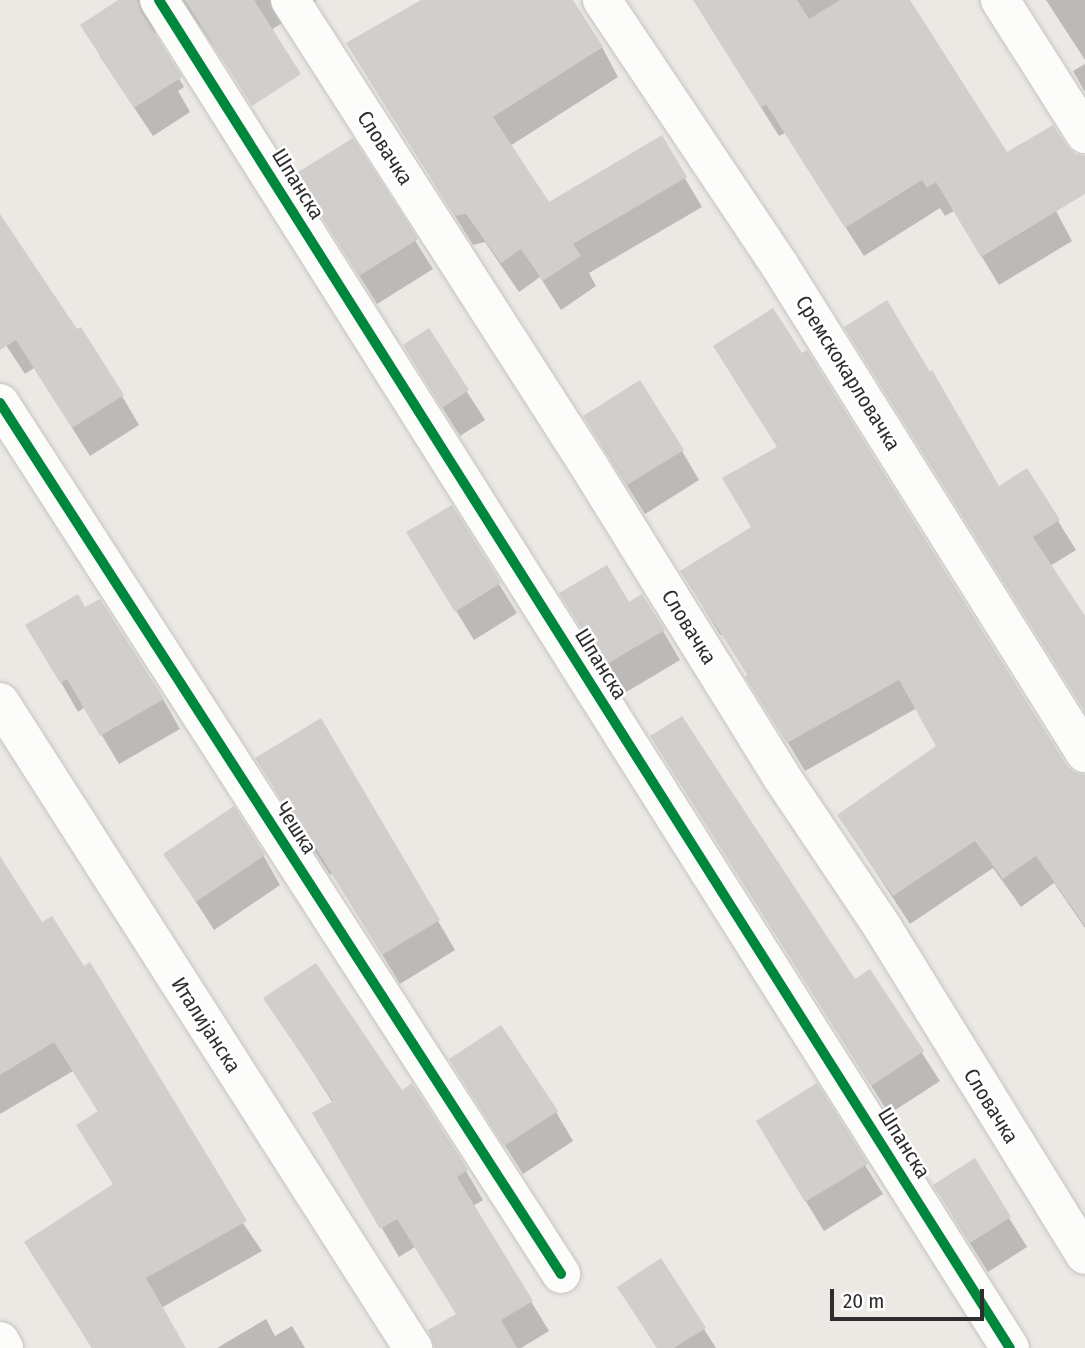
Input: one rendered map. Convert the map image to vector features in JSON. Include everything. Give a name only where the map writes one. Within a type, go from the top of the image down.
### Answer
[{"type":"street","name":"Шпанска","points":[[159,0],[1010,1348]]},
{"type":"street","name":"Словачка","points":[[290,0],[589,466],[781,776],[883,928],[1085,1255]]},
{"type":"street","name":"Сремскокарловачка","points":[[601,0],[780,266],[1085,753]]},
{"type":"street","points":[[1000,0],[1085,134]]},
{"type":"street","name":"Чешка","points":[[0,403],[561,1274]]},
{"type":"street","name":"Италијанска","points":[[0,702],[412,1348]]},
{"type":"street","points":[[0,1341],[4,1348]]},
{"type":"building","points":[[118,0],[137,0],[141,12],[182,77],[134,108],[80,25]]},
{"type":"building","points":[[185,0],[254,0],[301,74],[252,106]]},
{"type":"building","points":[[421,0],[573,0],[603,47],[493,117],[549,202],[662,135],[687,177],[573,244],[581,256],[543,281],[521,249],[501,263],[466,214],[455,216],[346,43]]},
{"type":"building","points":[[693,0],[797,0],[809,19],[840,0],[910,0],[1007,152],[1053,125],[1075,154],[1085,156],[1085,194],[981,257],[936,182],[927,188],[922,180],[845,228],[766,104],[761,108]]},
{"type":"building","points":[[353,138],[418,239],[359,276],[295,174]]},
{"type":"building","points":[[0,214],[77,329],[81,327],[124,395],[72,428],[16,340],[0,350]]},
{"type":"building","points":[[887,300],[930,372],[932,370],[999,486],[1027,468],[1060,520],[1033,537],[1085,616],[1085,712],[844,327]]},
{"type":"building","points":[[773,308],[802,353],[807,350],[1066,765],[1074,772],[1085,775],[1085,926],[1036,856],[1003,879],[975,841],[893,896],[837,815],[936,746],[899,680],[787,743],[745,677],[748,675],[680,571],[751,527],[722,478],[777,447],[713,346]]},
{"type":"building","points":[[429,328],[469,390],[442,408],[403,345]]},
{"type":"building","points":[[640,380],[684,450],[627,485],[583,416]]},
{"type":"building","points":[[452,505],[501,583],[455,612],[406,532]]},
{"type":"building","points":[[607,565],[629,602],[642,594],[665,630],[605,665],[559,593]]},
{"type":"building","points":[[78,594],[85,607],[100,599],[164,699],[100,736],[67,679],[60,683],[25,625]]},
{"type":"building","points":[[682,716],[855,979],[870,969],[924,1051],[871,1086],[650,736]]},
{"type":"building","points":[[321,718],[440,920],[382,955],[314,845],[312,846],[255,758]]},
{"type":"building","points":[[234,806],[265,855],[196,902],[163,854]]},
{"type":"building","points":[[0,856],[42,922],[52,916],[84,966],[90,962],[247,1221],[146,1278],[186,1348],[92,1348],[24,1242],[113,1184],[76,1125],[98,1111],[54,1042],[0,1075]]},
{"type":"building","points":[[316,963],[402,1090],[412,1083],[468,1170],[457,1177],[533,1301],[501,1320],[517,1348],[435,1348],[428,1330],[456,1314],[397,1219],[380,1229],[312,1113],[333,1101],[263,998]]},
{"type":"building","points":[[501,1025],[558,1111],[504,1146],[449,1059]]},
{"type":"building","points":[[817,1083],[868,1164],[805,1202],[756,1121]]},
{"type":"building","points":[[975,1158],[1011,1217],[970,1243],[933,1185]]},
{"type":"building","points":[[661,1258],[706,1328],[674,1348],[657,1348],[617,1287]]},
{"type":"cycle path","points":[[159,0],[1010,1348]]},
{"type":"cycle path","points":[[0,403],[561,1274]]}]
